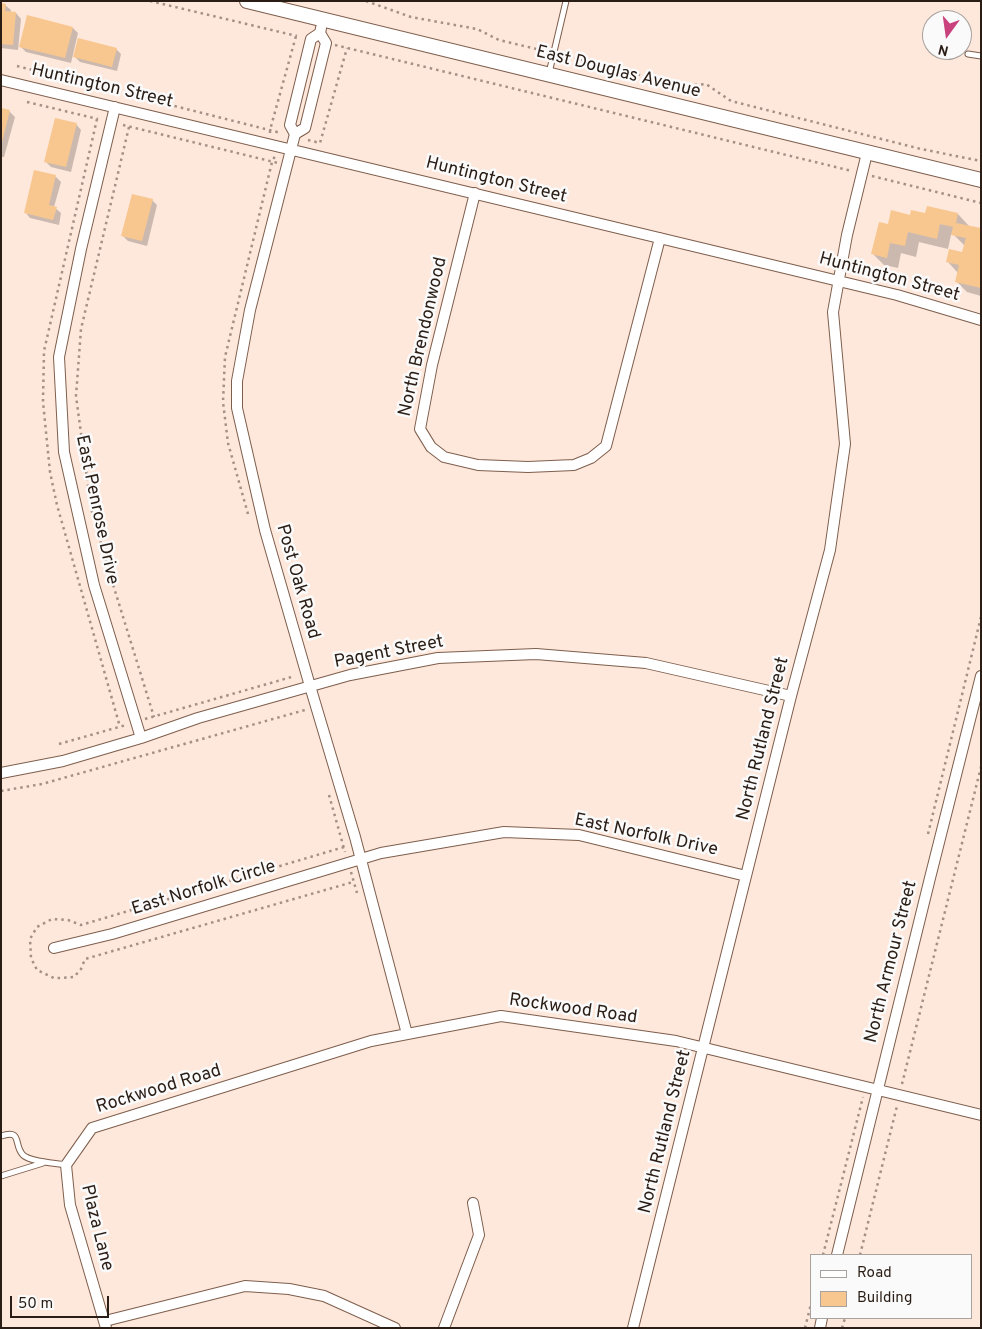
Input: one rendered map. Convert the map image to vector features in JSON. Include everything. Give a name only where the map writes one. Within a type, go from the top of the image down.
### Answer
[{"type":"street","name":"East Douglas Avenue","points":[[247,1],[322,26],[548,76],[981,180]]},
{"type":"street","points":[[311,40],[322,26]]},
{"type":"street","points":[[322,26],[326,43]]},
{"type":"street","name":"Post Oak Road","points":[[311,40],[290,125],[294,135],[291,149],[250,310],[237,381],[237,408],[265,530],[361,859],[407,1034]]},
{"type":"street","name":"Post Oak Road","points":[[294,135],[305,128],[326,43]]},
{"type":"street","name":"Huntington Street","points":[[1,80],[897,295],[981,320]]},
{"type":"street","name":"East Penrose Drive","points":[[114,107],[79,259],[60,357],[60,376],[64,452],[94,585],[141,738]]},
{"type":"street","name":"North Rutland Street","points":[[633,1328],[791,696],[830,550],[845,444],[833,312],[847,235],[867,153]]},
{"type":"street","name":"North Brendonwood","points":[[475,193],[432,365],[420,429],[431,446],[444,457],[478,465],[528,467],[574,465],[591,458],[606,446],[660,238]]},
{"type":"street","name":"Pagent Street","points":[[1,773],[63,761],[141,738],[198,718],[350,675],[438,658],[536,654],[646,663],[791,696]]},
{"type":"street","name":"North Armour Street","points":[[838,1254],[981,676]]},
{"type":"street","name":"East Norfolk Drive","points":[[361,859],[381,853],[504,832],[579,835],[746,876]]},
{"type":"street","name":"East Norfolk Circle","points":[[54,948],[112,934],[361,859]]},
{"type":"street","name":"Rockwood Road","points":[[66,1165],[92,1128],[371,1041],[502,1016],[676,1041],[981,1115]]},
{"type":"street","name":"Plaza Lane","points":[[66,1165],[70,1205],[106,1324]]},
{"type":"street","points":[[444,1328],[479,1236],[473,1203]]},
{"type":"street","points":[[106,1324],[245,1286],[289,1288],[324,1296],[396,1328]]},
{"type":"lane","points":[[548,76],[566,1]]},
{"type":"lane","points":[[1,1136],[9,1133],[14,1134],[22,1153],[32,1160],[66,1165]]},
{"type":"lane","points":[[1,1176],[46,1162]]},
{"type":"path","points":[[150,1],[311,40]]},
{"type":"path","points":[[366,1],[411,18],[477,29],[499,40],[685,86],[706,84],[730,101],[921,149],[981,161]]},
{"type":"path","points":[[249,518],[228,443],[223,402],[225,357],[275,156],[270,130],[296,36]]},
{"type":"path","points":[[326,43],[981,203]]},
{"type":"path","points":[[17,66],[320,143],[346,48]]},
{"type":"path","points":[[27,102],[279,164]]},
{"type":"path","points":[[129,127],[81,329],[76,396],[91,508],[154,717]]},
{"type":"path","points":[[927,838],[981,617]]},
{"type":"path","points":[[59,744],[295,676],[307,717]]},
{"type":"path","points":[[1,791],[42,784],[305,710]]},
{"type":"path","points":[[860,1254],[981,767]]},
{"type":"path","points":[[329,793],[359,901]]},
{"type":"path","points":[[823,1254],[865,1086]]},
{"type":"path","points":[[805,1328],[810,1308]]},
{"type":"building","points":[[1,3],[6,4],[5,11],[16,12],[13,45],[1,44]]},
{"type":"building","points":[[27,15],[73,27],[65,58],[19,47]]},
{"type":"building","points":[[78,38],[117,48],[112,67],[73,57]]},
{"type":"building","points":[[1,108],[10,110],[2,142],[1,142]]},
{"type":"building","points":[[55,118],[77,123],[66,167],[44,162]]},
{"type":"building","points":[[34,170],[56,175],[49,205],[57,207],[53,220],[24,213]]},
{"type":"building","points":[[132,194],[153,199],[142,241],[121,236]]},
{"type":"building","points":[[927,206],[958,213],[956,223],[981,228],[981,288],[955,282],[959,265],[946,262],[949,249],[962,252],[966,238],[951,235],[953,227],[940,224],[937,239],[908,232],[905,246],[890,243],[887,258],[871,254],[879,222],[888,224],[891,210],[910,215],[911,210],[925,213]]}]
